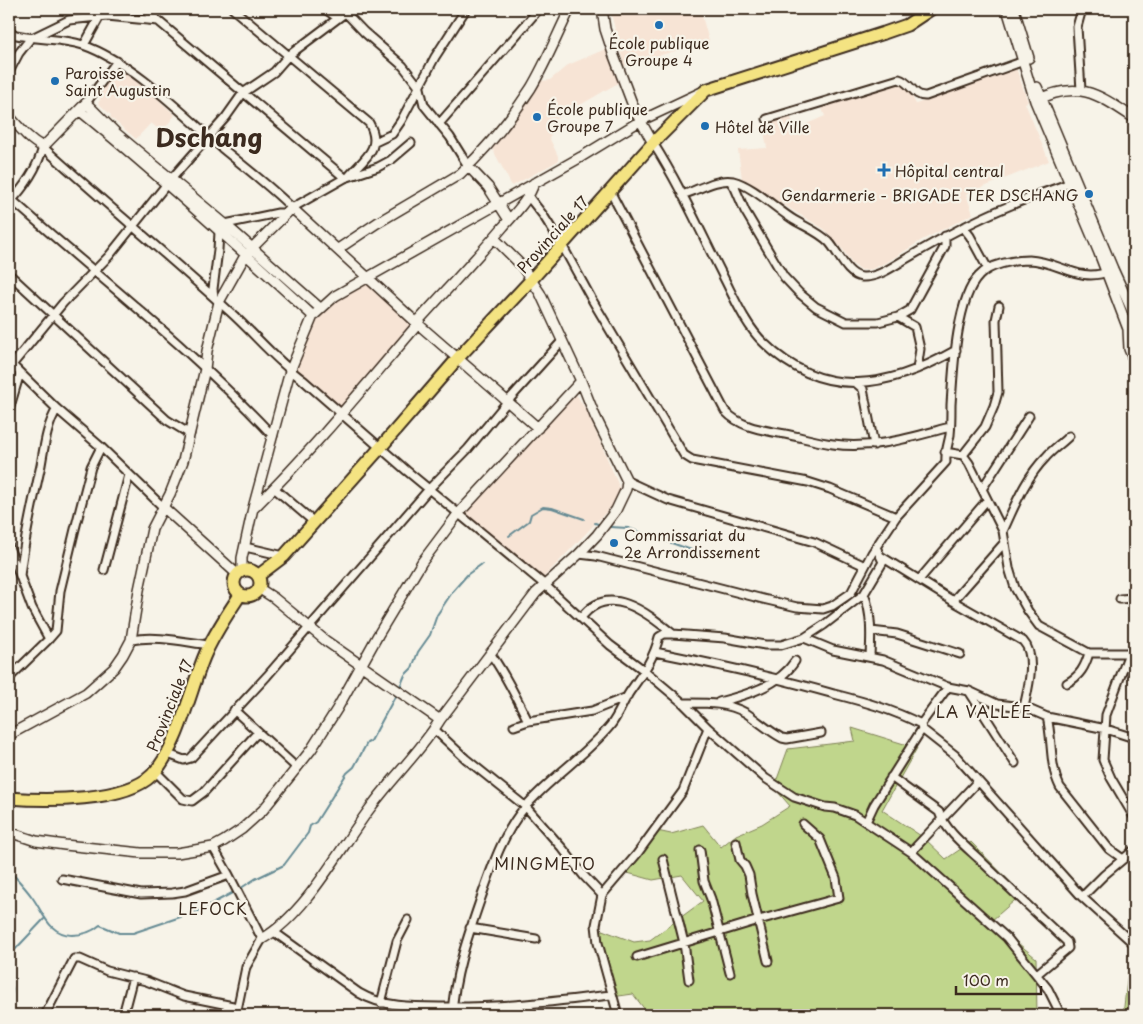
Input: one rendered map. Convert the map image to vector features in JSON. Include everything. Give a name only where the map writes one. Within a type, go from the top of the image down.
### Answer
[{"type":"main road","name":"Provinciale 17","points":[[259,575],[284,556],[458,358],[532,280],[653,143],[706,90],[907,25],[932,9]]},
{"type":"main road","points":[[248,570],[254,571],[259,575],[261,582],[257,593],[246,597],[236,591],[234,579],[240,572],[248,570]]},
{"type":"main road","name":"Provinciale 17","points":[[9,798],[42,800],[99,796],[124,791],[151,776],[168,754],[209,646],[240,595]]},
{"type":"street","points":[[84,45],[104,9]]},
{"type":"street","points":[[144,9],[243,93],[347,177]]},
{"type":"street","points":[[233,9],[358,112],[369,123],[375,142]]},
{"type":"street","points":[[325,9],[338,18]]},
{"type":"street","points":[[347,177],[371,150],[375,142],[392,134],[420,88],[430,65],[466,9]]},
{"type":"street","points":[[439,124],[540,9]]},
{"type":"street","points":[[338,249],[377,223],[452,179],[468,166],[500,130],[531,87],[570,9]]},
{"type":"street","points":[[602,9],[605,29],[614,56],[640,121],[682,195],[732,294],[763,343],[800,370],[818,378],[856,384],[874,382],[917,369],[956,350]]},
{"type":"street","points":[[1007,9],[1038,99],[1109,271],[1131,331],[1130,349],[1134,361]]},
{"type":"street","points":[[1014,9],[1038,99]]},
{"type":"street","points":[[1081,90],[1077,27],[1082,9]]},
{"type":"street","points":[[240,572],[163,507],[10,363],[109,256],[169,182],[209,137],[243,93],[274,72],[288,56],[338,18],[343,11],[403,66],[420,88],[424,105],[450,137],[468,166],[488,187],[509,220]]},
{"type":"street","points":[[9,72],[19,52],[30,38],[69,20],[101,16],[158,21]]},
{"type":"street","points":[[9,33],[30,38],[58,40],[84,45],[117,61],[174,106],[290,211],[338,249],[418,324],[538,428]]},
{"type":"street","points":[[117,61],[82,107],[43,146],[40,158],[33,171],[10,200],[142,311],[250,411],[273,436]]},
{"type":"street","points":[[767,119],[899,79],[905,81],[918,95],[926,96],[1024,61]]},
{"type":"street","points":[[1038,99],[1068,89],[1081,90],[1101,98],[1134,118]]},
{"type":"street","points":[[240,572],[253,508],[290,371],[313,316],[320,308],[335,296],[640,121],[706,90]]},
{"type":"street","points":[[82,107],[169,182],[225,224],[248,251],[313,316]]},
{"type":"street","points":[[9,116],[23,132],[37,144],[43,146],[133,228],[216,299],[290,371],[458,514],[545,585],[610,645],[683,703],[708,728],[765,778],[794,797],[825,808],[846,811],[911,852],[1007,938],[1048,989],[1061,1015]]},
{"type":"street","points":[[216,299],[248,251],[290,211],[347,177],[391,160],[411,143]]},
{"type":"street","points":[[682,195],[722,181],[730,181],[748,188],[829,242],[850,271],[863,277],[874,276],[887,270],[945,236],[1008,206],[1072,182]]},
{"type":"street","points":[[730,181],[745,211],[784,277],[816,306],[846,322],[878,322],[898,317],[910,310],[945,246],[945,236]]},
{"type":"street","points":[[169,182],[219,232],[248,251],[320,308]]},
{"type":"street","points":[[253,508],[274,488],[341,413],[418,324],[420,319],[494,238],[528,196],[534,183]]},
{"type":"street","points":[[610,191],[725,411],[735,420],[748,426],[833,444],[859,446],[874,445],[950,427]]},
{"type":"street","points":[[528,196],[544,215],[684,455],[692,460],[808,482],[830,489],[896,517]]},
{"type":"street","points":[[9,734],[86,693],[114,668],[131,640],[152,529],[170,494],[183,461],[205,369],[216,299],[219,232],[225,224],[290,211]]},
{"type":"street","points":[[963,227],[988,269]]},
{"type":"street","points":[[237,1012],[246,967],[262,939],[274,932],[308,896],[371,807],[423,745],[536,593],[590,543],[616,510],[626,489],[627,481],[595,416],[548,308],[532,280],[494,238]]},
{"type":"street","points":[[579,554],[596,556],[763,599],[810,609],[822,609],[832,606],[851,593],[876,547],[896,517],[946,462],[956,350],[965,300],[978,277],[988,269],[1028,260],[1087,275],[1109,271]]},
{"type":"street","points":[[1109,271],[1134,315]]},
{"type":"street","points":[[9,274],[167,420],[190,434]]},
{"type":"street","points":[[963,455],[985,427],[998,392],[996,320],[999,306]]},
{"type":"street","points":[[898,317],[915,327],[920,349],[917,369]]},
{"type":"street","points":[[1130,349],[1134,340]]},
{"type":"street","points":[[168,754],[184,760],[191,758],[234,710],[268,676],[429,489],[468,449],[507,402],[562,342]]},
{"type":"street","points":[[9,410],[20,374]]},
{"type":"street","points":[[9,832],[36,841],[141,852],[177,853],[213,847],[224,842],[242,829],[263,810],[297,768],[337,709],[422,562],[458,514],[581,381]]},
{"type":"street","points":[[856,384],[863,389],[874,445]]},
{"type":"street","points":[[20,576],[22,554],[44,450],[51,422],[57,409]]},
{"type":"street","points":[[982,489],[1029,416]]},
{"type":"street","points":[[1004,531],[1032,474],[1045,457],[1069,436]]},
{"type":"street","points":[[9,678],[56,631],[60,592],[75,528],[91,467],[101,447]]},
{"type":"street","points":[[946,452],[963,455],[969,463],[1004,531],[1015,588],[1039,626],[1089,653],[1129,653],[1106,715],[1103,760],[1111,778],[1134,817]]},
{"type":"street","points":[[104,570],[129,475]]},
{"type":"street","points":[[627,481],[668,500],[814,542],[865,566]]},
{"type":"street","points":[[274,488],[314,522]]},
{"type":"street","points":[[919,580],[987,500]]},
{"type":"street","points":[[953,601],[1005,542]]},
{"type":"street","points":[[590,543],[596,556]]},
{"type":"street","points":[[9,547],[32,608],[49,639]]},
{"type":"street","points":[[245,547],[284,556]]},
{"type":"street","points":[[452,1011],[455,988],[470,928],[494,861],[515,821],[526,807],[611,726],[655,652],[659,637],[664,634],[673,634],[725,638],[765,645],[781,645],[804,638],[824,625],[870,588],[884,562],[876,547]]},
{"type":"street","points":[[882,557],[1023,641],[1028,646],[1030,681],[1024,707]]},
{"type":"street","points":[[260,589],[361,666],[440,720]]},
{"type":"street","points":[[864,594],[868,604],[871,631],[870,656]]},
{"type":"street","points":[[1120,598],[1134,598]]},
{"type":"street","points":[[581,618],[586,610],[597,603],[609,601],[623,602],[643,611],[673,634]]},
{"type":"street","points":[[871,631],[897,634],[960,654]]},
{"type":"street","points":[[131,640],[152,638],[209,646]]},
{"type":"street","points":[[804,638],[833,650],[870,656],[948,687],[969,691],[997,704],[1024,707],[1048,717],[1106,729],[1134,738]]},
{"type":"street","points":[[655,652],[780,679],[895,711],[921,726],[955,755],[1082,898],[1134,944]]},
{"type":"street","points":[[490,653],[514,691],[528,721]]},
{"type":"street","points":[[1067,684],[1084,668],[1089,653]]},
{"type":"street","points":[[714,704],[741,697],[780,679],[795,661]]},
{"type":"street","points":[[866,822],[921,726],[948,687]]},
{"type":"street","points":[[969,691],[1015,763]]},
{"type":"street","points":[[514,726],[528,721],[592,711],[627,697]]},
{"type":"street","points":[[683,703],[726,705],[744,712],[782,738],[787,739],[822,733]]},
{"type":"street","points":[[234,710],[297,768]]},
{"type":"street","points":[[1048,717],[1052,766],[1060,787],[1108,848],[1123,859]]},
{"type":"street","points":[[618,1015],[598,943],[596,925],[602,895],[637,854],[683,791],[708,728]]},
{"type":"street","points":[[434,729],[466,759],[526,807],[602,895]]},
{"type":"street","points":[[156,771],[183,799],[192,801],[204,792],[258,732]]},
{"type":"street","points":[[891,777],[939,812],[942,820],[968,848],[1014,894],[1067,942],[1068,948],[1037,974]]},
{"type":"street","points":[[911,852],[978,781]]},
{"type":"street","points":[[638,957],[720,931],[838,898],[836,878],[820,839],[803,824]]},
{"type":"street","points":[[736,842],[740,860],[749,875],[768,961]]},
{"type":"street","points":[[213,847],[262,939]]},
{"type":"street","points":[[700,850],[704,881],[712,899],[730,973]]},
{"type":"street","points":[[1082,898],[1104,875],[1134,850]]},
{"type":"street","points":[[663,859],[684,943],[689,980]]},
{"type":"street","points":[[62,880],[141,894],[185,891],[229,875]]},
{"type":"street","points":[[381,1003],[395,956],[397,941],[408,920]]},
{"type":"street","points":[[470,928],[536,939]]},
{"type":"street","points":[[274,932],[358,993],[368,999],[381,1003],[452,1011],[530,1005],[611,995]]},
{"type":"street","points":[[45,1015],[74,959],[80,959],[107,971],[133,977],[184,996],[233,1006],[237,1012]]},
{"type":"street","points":[[123,1015],[133,977]]},
{"type":"street","points":[[529,1015],[530,1005]]},
{"type":"shaded area","name":"École publique Groupe 4","points":[[610,9],[700,9],[709,41],[624,66]]},
{"type":"shaded area","name":"École publique Groupe 7","points":[[608,48],[618,83],[551,122],[551,135],[549,137],[558,156],[558,161],[512,186],[493,150],[493,146],[540,81],[550,80],[568,65]]},
{"type":"shaded area","name":"Hôpital central","points":[[1016,68],[1028,102],[1025,103],[1049,161],[966,194],[973,214],[922,240],[889,261],[872,269],[862,270],[852,264],[843,250],[824,229],[742,179],[738,150],[767,148],[763,125],[790,115],[795,129],[825,116],[820,104],[895,82],[901,82],[908,89],[916,104]]},
{"type":"shaded area","points":[[121,71],[147,89],[175,115],[162,132],[151,123],[136,139],[110,117],[111,115],[98,103],[101,88],[113,74]]},
{"type":"shaded area","points":[[367,282],[414,325],[341,409],[294,370],[316,315],[335,299]]},
{"type":"shaded area","points":[[570,395],[577,396],[588,413],[620,489],[616,502],[542,579],[464,515]]},
{"type":"green space","points":[[852,728],[917,748],[882,810],[924,838],[946,859],[971,842],[1022,894],[991,921],[1036,958],[1037,1015],[649,1015],[633,994],[612,997],[597,928],[634,942],[650,940],[703,901],[682,875],[653,880],[624,872],[657,831],[671,834],[703,825],[721,847],[736,835],[762,824],[790,806],[777,791],[762,780],[776,782],[788,749],[855,741]]},
{"type":"green space","points":[[1134,965],[1134,1015],[1123,1015],[1128,972]]},
{"type":"waterway","points":[[509,536],[529,521],[531,514],[543,507],[552,508],[584,519]]},
{"type":"waterway","points":[[595,523],[601,525]]},
{"type":"waterway","points":[[610,527],[628,528],[642,533],[651,539],[666,541],[697,552]]},
{"type":"waterway","points":[[399,689],[405,675],[412,668],[418,652],[430,635],[437,615],[453,591],[468,574],[482,564]]},
{"type":"waterway","points":[[238,890],[255,879],[284,865],[308,833],[310,826],[316,822],[347,773],[354,767],[367,743],[371,741],[397,693]]},
{"type":"waterway","points":[[9,870],[29,893],[52,927],[64,934],[72,935],[87,933],[100,925],[119,933],[133,933],[198,911],[234,892]]},
{"type":"waterway","points":[[9,956],[44,919]]},
{"type":"waterway","points":[[9,979],[12,989],[9,1007]]},
{"type":"place","name":"École publique Groupe 4","points":[[659,25]]},
{"type":"place","name":"Paroisse Saint Augustin","points":[[55,81]]},
{"type":"place","name":"École publique Groupe 7","points":[[537,117]]},
{"type":"place","name":"Hôtel de Ville","points":[[705,126]]},
{"type":"place","name":"Hôpital central","points":[[884,170]]},
{"type":"place","name":"Gendarmerie - BRIGADE TER DSCHANG","points":[[1089,194]]},
{"type":"place","name":"Commissariat du 2e Arrondissement","points":[[614,543]]},
{"type":"district","name":"Dschang","points":[[209,137]]},
{"type":"district","name":"LA VALLÉE","points":[[984,711]]},
{"type":"district","name":"MINGMETO","points":[[545,863]]},
{"type":"district","name":"LEFOCK","points":[[213,908]]}]
